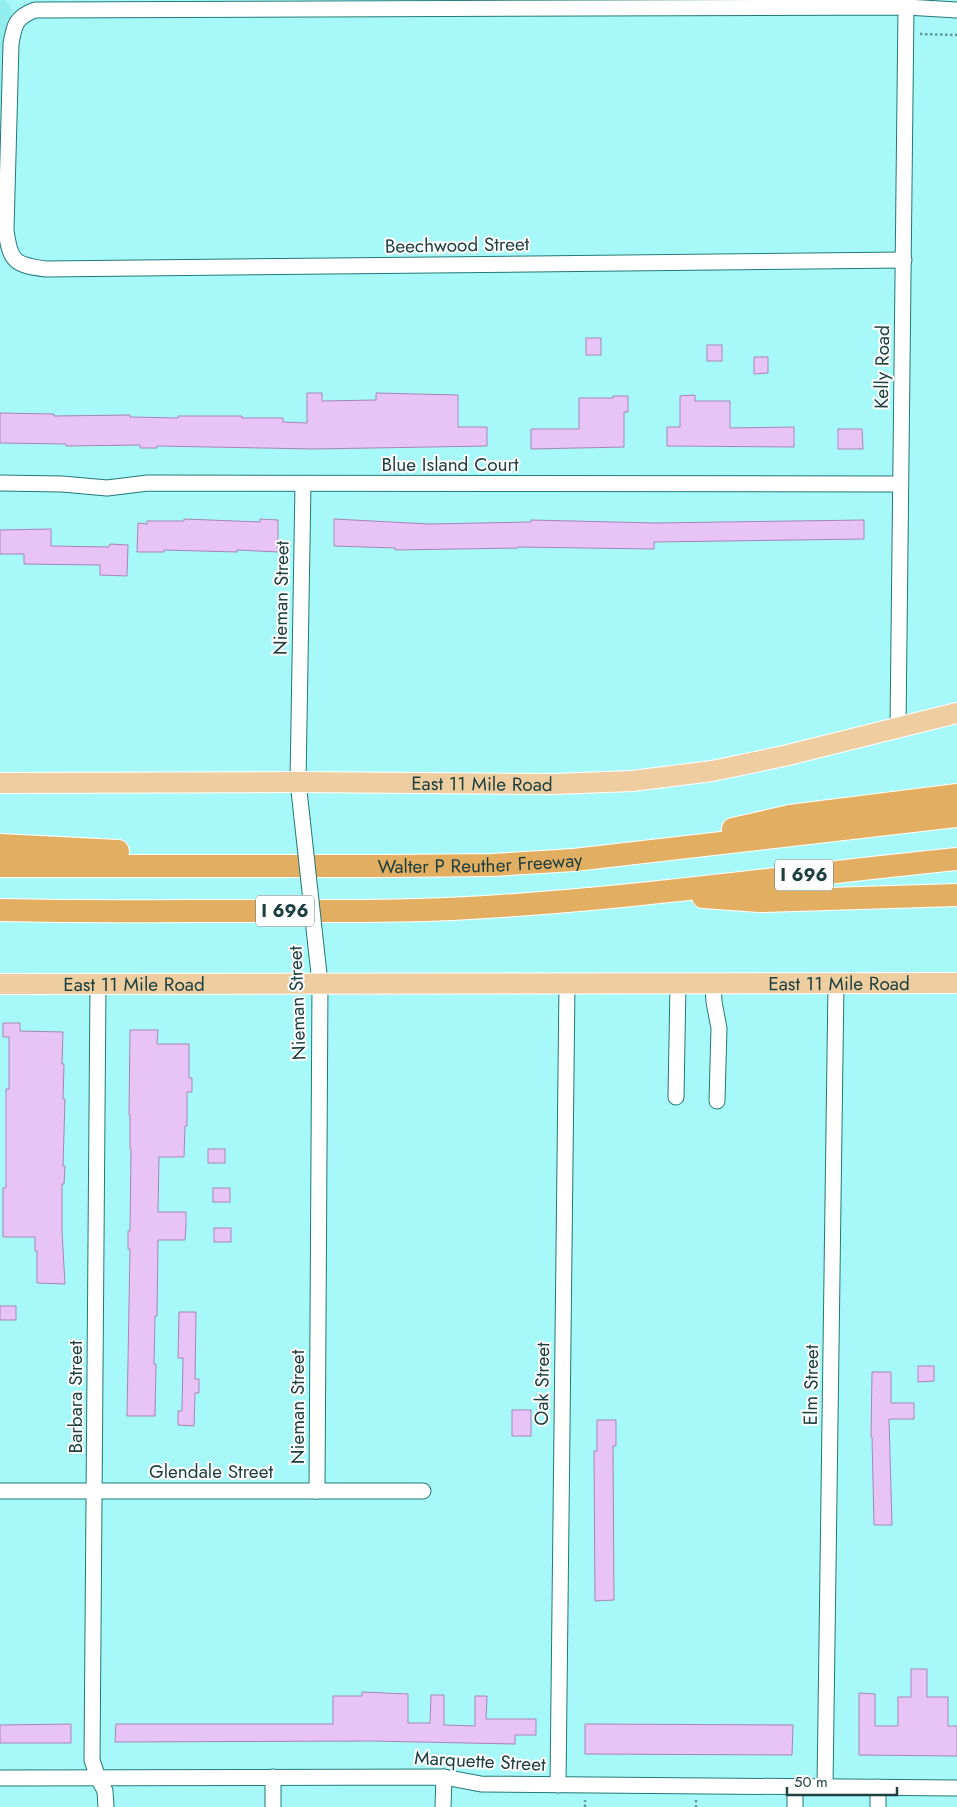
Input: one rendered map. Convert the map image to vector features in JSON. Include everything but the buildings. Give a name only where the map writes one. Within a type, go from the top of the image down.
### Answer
[{"type":"highway","points":[[664,850],[716,833],[790,816],[957,794]]},
{"type":"highway","name":"Walter P Reuther Freeway","points":[[0,866],[493,865],[556,861],[664,850],[957,816]]},
{"type":"highway","points":[[0,845],[103,852],[271,851],[390,866]]},
{"type":"highway","name":"I 696","points":[[1,911],[426,910],[500,906],[652,893],[957,859]]},
{"type":"highway","points":[[652,893],[760,901],[957,895]]},
{"type":"main road","name":"East 11 Mile Road","points":[[0,783],[298,782],[555,784],[632,781],[712,771],[774,758],[957,713]]},
{"type":"main road","name":"East 11 Mile Road","points":[[0,984],[957,983]]},
{"type":"street","points":[[3,230],[12,44],[17,21],[25,14],[35,10],[906,7],[957,10]]},
{"type":"street","name":"Kelly Road","points":[[898,727],[906,7]]},
{"type":"street","name":"Beechwood Street","points":[[3,230],[13,259],[25,266],[46,269],[904,260]]},
{"type":"street","name":"Blue Island Court","points":[[0,484],[62,484],[107,488],[148,483],[900,484]]},
{"type":"street","name":"Nieman Street","points":[[303,484],[298,782],[320,984],[317,1491]]},
{"type":"street","name":"Oak Street","points":[[558,1785],[567,983]]},
{"type":"street","name":"Elm Street","points":[[825,1787],[836,983]]},
{"type":"street","name":"Barbara Street","points":[[98,984],[92,1760],[105,1792],[106,1807]]},
{"type":"street","points":[[676,1097],[678,984]]},
{"type":"street","points":[[713,984],[719,1028],[717,1101]]},
{"type":"street","name":"Glendale Street","points":[[0,1491],[423,1491]]},
{"type":"street","points":[[273,1777],[273,1807]]},
{"type":"street","points":[[444,1777],[444,1807]]},
{"type":"street","name":"Marquette Street","points":[[0,1778],[444,1777],[481,1784],[957,1788]]},
{"type":"street","points":[[795,1787],[795,1807]]},
{"type":"street","points":[[878,1788],[878,1807]]},
{"type":"path","points":[[920,27],[920,35],[957,35]]},
{"type":"path","points":[[585,1800],[585,1807]]},
{"type":"shaded area","points":[[0,0],[5,0],[13,10],[8,24],[7,35],[0,213]]}]
